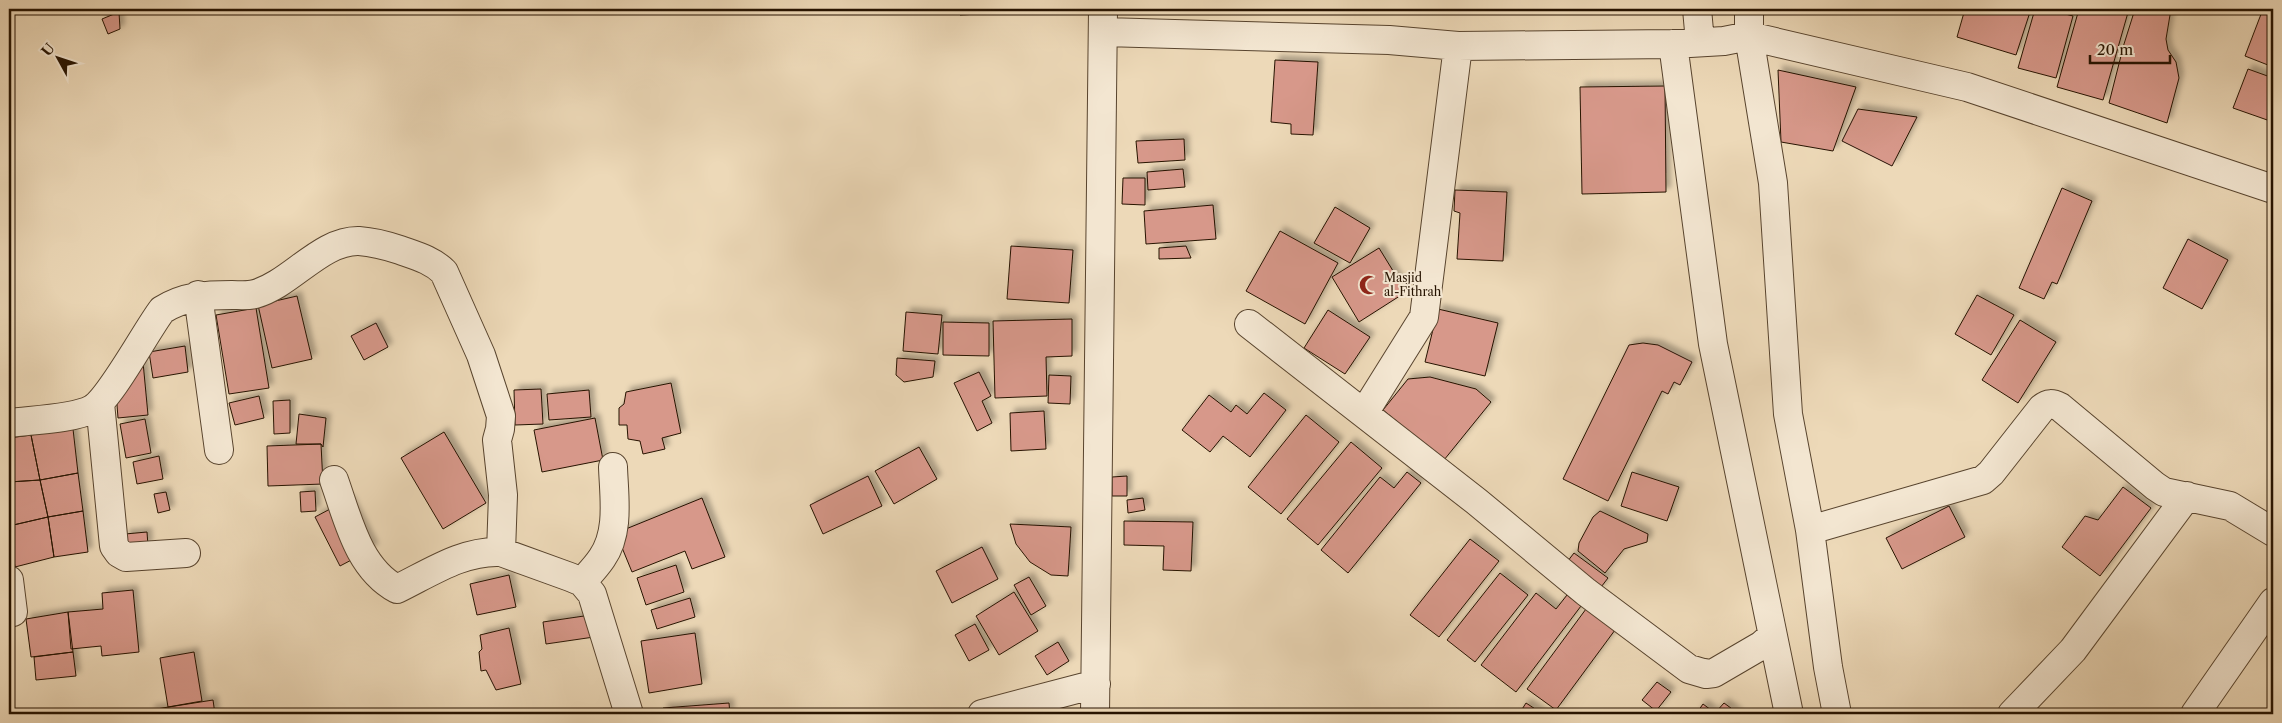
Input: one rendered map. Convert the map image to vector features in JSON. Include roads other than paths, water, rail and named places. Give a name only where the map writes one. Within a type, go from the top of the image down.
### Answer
[{"type":"street","points":[[1697,9],[1700,42]]},
{"type":"street","points":[[1749,9],[1749,36],[1773,182],[1788,414],[1810,530],[1837,714]]},
{"type":"street","points":[[1095,714],[1103,21],[1458,46],[1673,44],[1749,36],[1967,87],[2273,189]]},
{"type":"street","points":[[1673,44],[1713,344],[1789,714]]},
{"type":"street","points":[[1364,413],[1424,317],[1458,46]]},
{"type":"street","points":[[9,423],[80,413],[92,409],[100,403],[162,310],[175,301],[198,296],[253,295],[286,280],[323,252],[342,244],[359,241],[388,246],[424,258],[437,265],[444,272],[481,355],[501,416],[497,440],[503,496],[501,552]]},
{"type":"street","points":[[198,296],[219,450]]},
{"type":"street","points":[[1249,324],[1476,501],[1586,592],[1689,669],[1706,674],[1714,673],[1762,645],[1772,636]]},
{"type":"street","points":[[100,403],[114,546],[119,553],[126,557],[186,553]]},
{"type":"street","points":[[1810,530],[1983,480],[1991,474],[2047,404],[2060,406],[2164,492],[2230,506],[2273,532]]},
{"type":"street","points":[[582,582],[603,557],[613,533],[615,515],[613,467]]},
{"type":"street","points":[[334,480],[362,554],[383,581],[397,589],[475,552],[501,552],[582,582],[592,594],[629,714]]},
{"type":"street","points":[[2012,714],[2073,650],[2187,496]]},
{"type":"street","points":[[9,580],[13,612]]},
{"type":"street","points":[[2195,714],[2273,602]]},
{"type":"street","points":[[982,714],[1096,684]]},
{"type":"place","name":"Masjid al-Fithrah","points":[[1369,285]]}]
